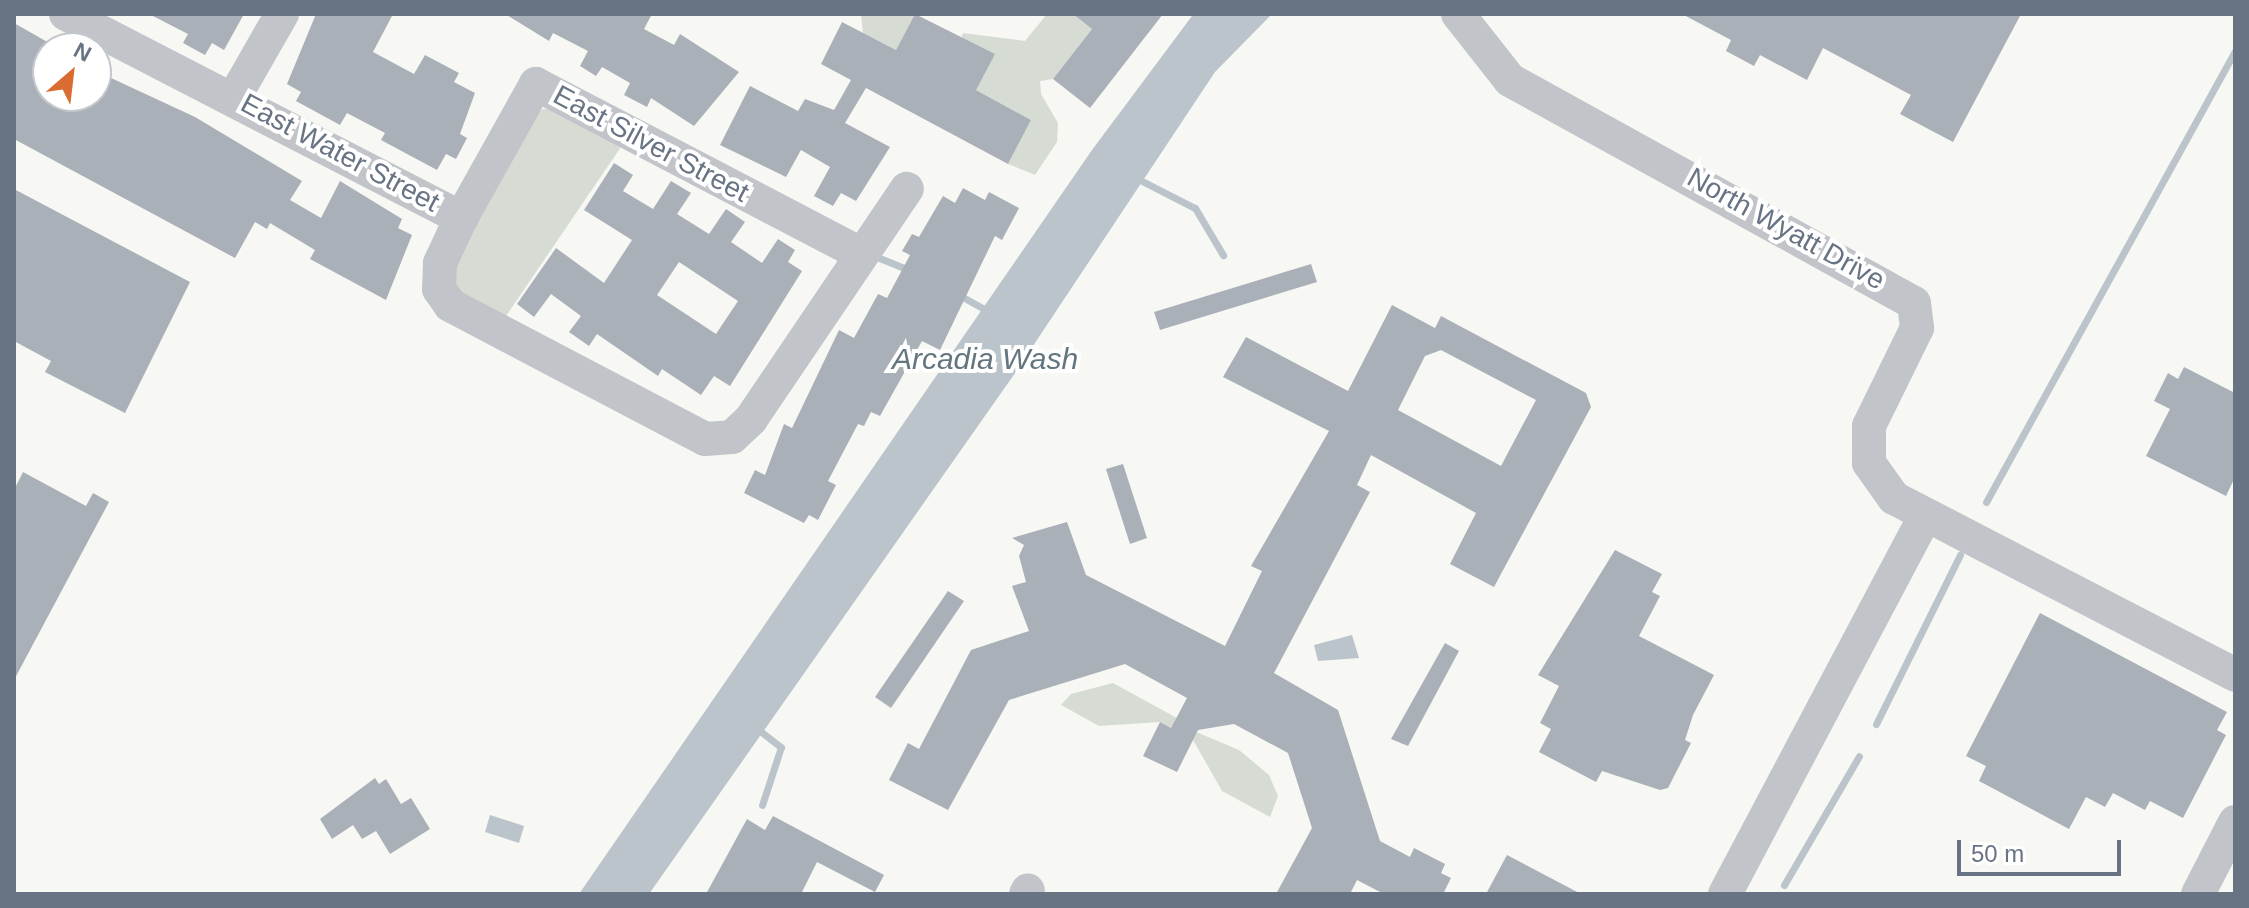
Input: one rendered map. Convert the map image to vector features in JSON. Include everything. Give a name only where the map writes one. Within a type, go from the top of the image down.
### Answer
[{"type":"street","name":"East Water Street","points":[[66,14],[235,96],[461,218],[440,263],[439,289],[450,305],[705,439],[732,437],[751,419],[861,254]]},
{"type":"street","points":[[235,96],[282,14]]},
{"type":"street","name":"North Wyatt Drive","points":[[1458,14],[1510,80],[1914,303],[1917,328],[1869,426],[1869,463],[1894,498],[1925,517],[2235,675]]},
{"type":"street","name":"East Silver Street","points":[[461,218],[536,84],[861,254]]},
{"type":"street","points":[[861,254],[907,189]]},
{"type":"street","points":[[1725,894],[1925,517]]},
{"type":"street","points":[[2198,894],[2235,822]]},
{"type":"shaded area","points":[[861,14],[915,14],[896,50],[863,33]]},
{"type":"shaded area","points":[[1047,14],[1073,14],[1092,29],[1053,79],[1040,81],[1041,94],[1058,123],[1057,142],[1035,175],[1008,164],[1031,120],[976,90],[961,39],[963,33],[1025,41]]},
{"type":"shaded area","points":[[543,109],[559,109],[623,144],[504,319],[457,292],[454,267],[532,118]]},
{"type":"shaded area","points":[[1113,683],[1177,718],[1171,728],[1160,722],[1099,726],[1061,705],[1071,694]]},
{"type":"shaded area","points":[[1194,731],[1239,750],[1269,775],[1278,796],[1270,817],[1222,791],[1193,740],[1182,734]]},
{"type":"water","name":"Arcadia Wash","points":[[1272,14],[1215,72],[1013,376],[649,894],[579,894],[1092,150],[1192,16]]},
{"type":"water","points":[[1352,635],[1359,658],[1318,661],[1314,645]]},
{"type":"water","points":[[490,815],[524,826],[519,843],[485,832]]},
{"type":"building","points":[[149,14],[244,14],[224,50],[212,43],[205,55],[183,43],[188,34]]},
{"type":"building","points":[[316,14],[393,14],[373,52],[414,74],[425,55],[459,73],[454,82],[475,93],[460,134],[467,138],[456,159],[446,154],[437,170],[381,140],[385,133],[347,113],[340,125],[296,101],[301,92],[287,84]]},
{"type":"building","points":[[505,14],[652,14],[644,29],[674,45],[680,34],[739,72],[694,126],[651,98],[647,107],[624,95],[630,83],[602,67],[596,76],[580,66],[588,51],[553,33],[549,41]]},
{"type":"building","points":[[915,14],[995,54],[976,90],[1031,120],[1008,164],[866,88],[845,123],[890,147],[856,201],[841,193],[833,206],[814,196],[830,167],[801,150],[786,177],[720,145],[750,86],[798,111],[805,99],[834,110],[851,80],[821,64],[842,22],[896,50]]},
{"type":"building","points":[[1073,14],[1163,14],[1090,108],[1053,79],[1092,29]]},
{"type":"building","points":[[1682,14],[2021,14],[1953,142],[1900,114],[1911,95],[1823,48],[1807,80],[1760,55],[1754,66],[1726,51],[1731,40]]},
{"type":"building","points":[[14,23],[32,33],[32,112],[112,112],[112,78],[195,117],[302,181],[290,200],[321,218],[340,181],[402,219],[398,228],[412,235],[386,300],[310,259],[315,250],[270,223],[267,229],[255,222],[235,258],[14,139]]},
{"type":"building","points":[[614,163],[633,175],[623,191],[653,209],[671,181],[691,193],[677,214],[709,234],[726,209],[745,222],[731,242],[762,263],[778,239],[795,250],[788,262],[802,271],[730,386],[714,376],[701,395],[662,369],[658,376],[597,334],[589,346],[569,332],[581,316],[551,294],[534,317],[517,304],[556,248],[604,283],[632,240],[584,210]],"holes":[[[679,262],[738,301],[716,334],[657,295]]]},
{"type":"building","points":[[963,188],[985,200],[989,192],[1019,208],[1002,240],[995,236],[940,350],[922,341],[880,416],[871,412],[864,426],[858,424],[828,481],[836,485],[818,520],[809,515],[804,523],[744,493],[755,470],[765,475],[784,424],[792,428],[839,330],[854,338],[878,294],[887,298],[910,255],[902,251],[912,234],[919,237],[943,196],[955,203]]},
{"type":"building","points":[[14,189],[190,282],[125,413],[45,372],[51,361],[14,341]]},
{"type":"building","points":[[1311,264],[1317,282],[1160,330],[1154,312]]},
{"type":"building","points":[[1392,305],[1435,328],[1441,316],[1586,393],[1591,407],[1494,587],[1450,564],[1476,513],[1371,455],[1357,485],[1370,492],[1274,673],[1338,710],[1380,841],[1410,857],[1414,848],[1445,864],[1441,873],[1451,878],[1443,894],[1384,894],[1357,880],[1350,894],[1276,894],[1312,828],[1288,753],[1234,724],[1198,730],[1177,772],[1143,756],[1160,722],[1171,728],[1187,698],[1125,664],[1009,700],[948,810],[889,780],[908,743],[919,749],[971,650],[1029,631],[1012,586],[1026,582],[1019,556],[1024,545],[1012,538],[1067,522],[1086,575],[1225,646],[1262,571],[1251,566],[1329,431],[1223,377],[1246,337],[1348,391]],"holes":[[[1441,350],[1536,400],[1501,466],[1398,410],[1425,356]]]},
{"type":"building","points":[[2184,367],[2235,393],[2235,477],[2226,496],[2146,456],[2170,409],[2154,401],[2168,373],[2178,379]]},
{"type":"building","points":[[1123,464],[1147,538],[1130,544],[1106,469]]},
{"type":"building","points":[[23,472],[86,506],[93,493],[109,502],[14,680],[14,490]]},
{"type":"building","points":[[1615,550],[1662,574],[1652,592],[1660,596],[1639,636],[1714,675],[1693,715],[1685,740],[1691,743],[1668,788],[1660,790],[1602,771],[1596,782],[1539,752],[1551,729],[1540,723],[1559,686],[1538,675]]},
{"type":"building","points":[[948,591],[964,601],[891,708],[875,697]]},
{"type":"building","points":[[2040,613],[2227,712],[2217,730],[2226,735],[2183,818],[2150,801],[2145,810],[2113,793],[2105,807],[2086,797],[2069,829],[1979,781],[1986,766],[1966,756]]},
{"type":"building","points":[[1445,643],[1459,651],[1408,746],[1391,739]]},
{"type":"building","points":[[375,778],[379,784],[386,779],[401,804],[411,798],[430,829],[390,854],[376,831],[362,839],[353,825],[332,839],[320,819]]},
{"type":"building","points":[[773,816],[884,875],[875,892],[817,862],[801,894],[706,894],[747,819],[765,830]]},
{"type":"building","points":[[1507,855],[1581,894],[1486,894]]},
{"type":"waterway","points":[[1986,502],[2235,51]]},
{"type":"waterway","points":[[1138,179],[1195,208],[1223,255]]},
{"type":"waterway","points":[[877,257],[912,271]]},
{"type":"waterway","points":[[959,295],[990,312]]},
{"type":"waterway","points":[[1876,724],[1960,555]]},
{"type":"waterway","points":[[755,727],[781,747],[762,805]]},
{"type":"waterway","points":[[1784,885],[1859,756]]}]
